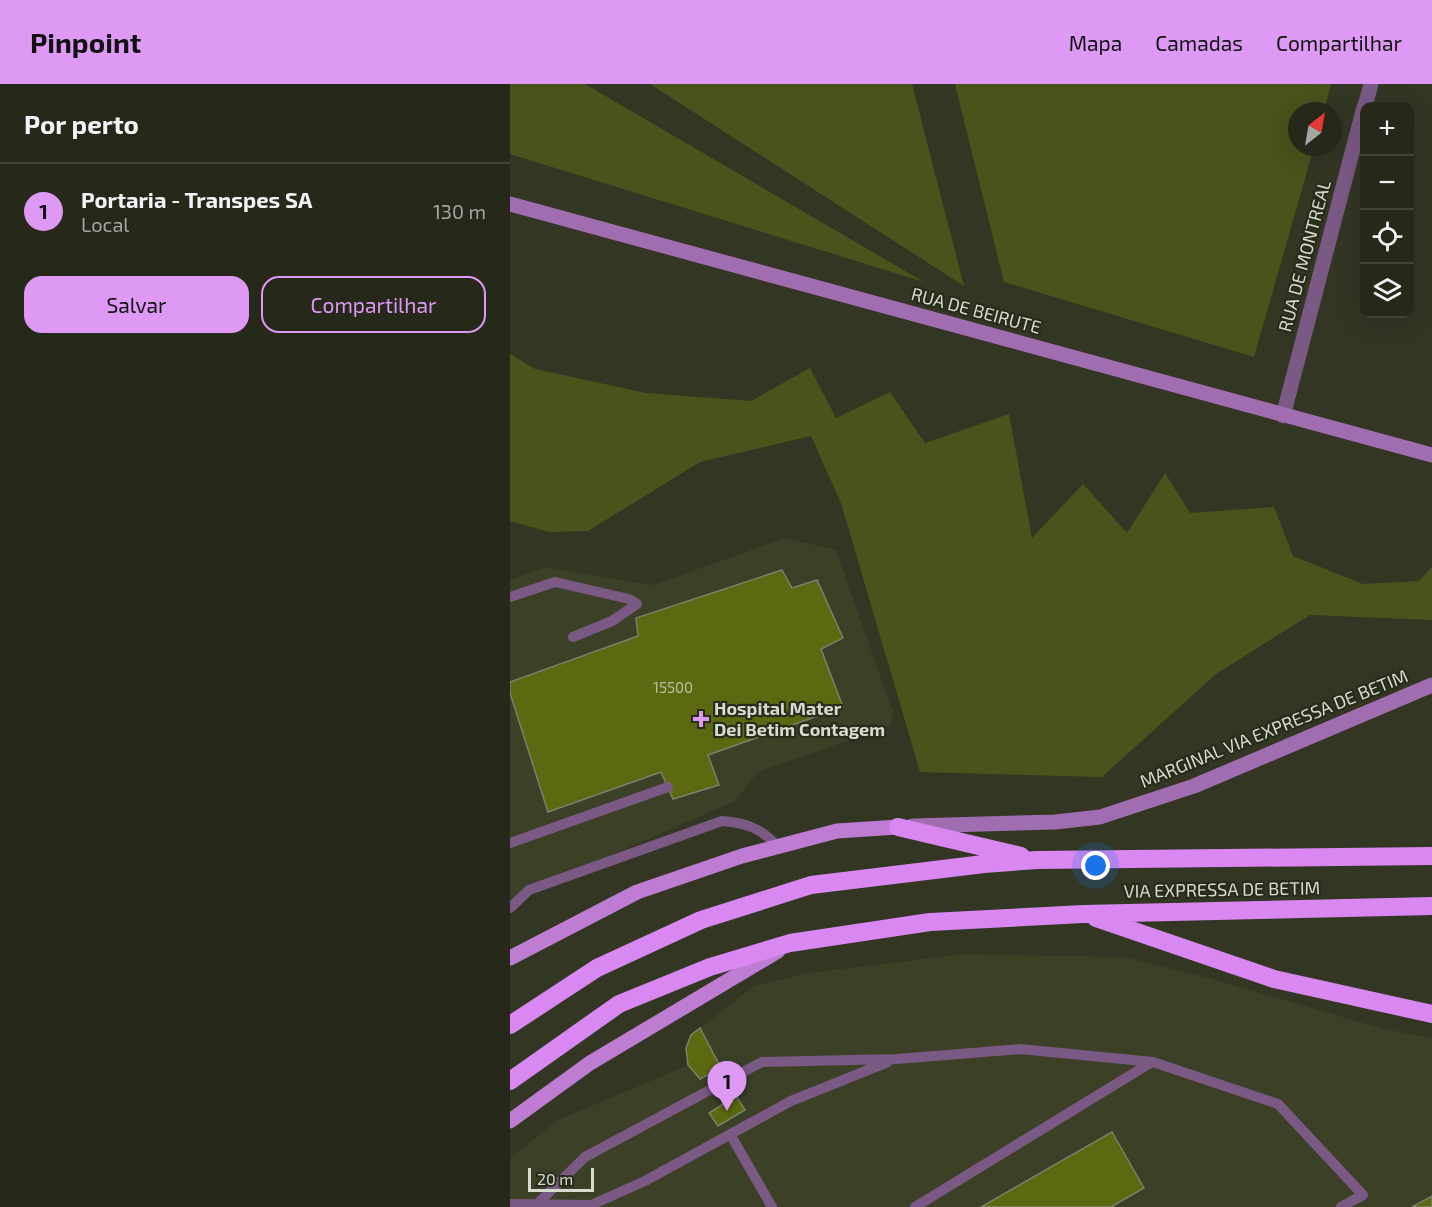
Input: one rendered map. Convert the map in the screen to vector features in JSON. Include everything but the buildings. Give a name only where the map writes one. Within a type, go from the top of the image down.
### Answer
[{"type":"highway","points":[[897,827],[1037,860]]},
{"type":"highway","name":"VIA EXPRESSA DE BETIM","points":[[510,1025],[597,968],[701,920],[811,885],[984,864],[1037,860],[1432,856]]},
{"type":"highway","name":"VIA EXPRESSA DE BETIM","points":[[510,1081],[619,1005],[710,967],[790,943],[930,922],[1083,914],[1432,906]]},
{"type":"highway","points":[[1083,914],[1274,978],[1432,1014]]},
{"type":"main road","name":"MARGINAL VIA EXPRESSA DE BETIM","points":[[510,958],[637,892],[742,856],[837,831],[897,827]]},
{"type":"main road","points":[[510,1121],[590,1064],[790,943]]},
{"type":"street","name":"RUA DE MONTREAL","points":[[1366,102],[1371,84]]},
{"type":"street","name":"RUA DE MONTREAL","points":[[1283,416],[1360,126]]},
{"type":"street","name":"RUA DE BEIRUTE","points":[[510,204],[1432,455]]},
{"type":"street","name":"MARGINAL VIA EXPRESSA DE BETIM","points":[[897,827],[1055,822],[1100,817],[1194,786],[1432,685]]},
{"type":"lane","points":[[510,597],[555,582],[629,599],[637,604],[612,621],[573,637]]},
{"type":"lane","points":[[510,843],[668,787]]},
{"type":"lane","points":[[510,908],[529,890],[722,821],[744,823],[757,828],[777,846]]},
{"type":"lane","points":[[534,1206],[585,1157],[762,1062],[897,1059],[1020,1049],[1153,1062],[1278,1104],[1363,1195],[1341,1207]]},
{"type":"lane","points":[[510,1204],[592,1206],[645,1181],[791,1101],[897,1059]]},
{"type":"lane","points":[[915,1207],[1153,1062]]},
{"type":"lane","points":[[730,1134],[772,1207]]},
{"type":"shaded area","name":"Hospital Mater Dei Betim Contagem","points":[[785,538],[836,550],[893,712],[890,726],[758,772],[735,801],[510,899],[510,580],[546,567],[653,585]]},
{"type":"shaded area","points":[[964,954],[1124,957],[1209,978],[1384,1029],[1432,1038],[1432,1207],[510,1207],[510,1159],[556,1121],[688,1065],[686,1048],[691,1035],[754,986],[808,973]]},
{"type":"green space","points":[[510,84],[585,84],[924,282],[510,154]]},
{"type":"green space","points":[[650,84],[912,84],[964,286]]},
{"type":"green space","points":[[955,84],[1331,84],[1326,102],[1288,102],[1288,156],[1311,156],[1254,357],[1004,282]]},
{"type":"green space","points":[[510,354],[535,369],[646,393],[751,401],[810,368],[836,418],[890,392],[925,443],[1009,414],[1032,538],[1083,484],[1127,533],[1165,473],[1190,513],[1274,507],[1293,556],[1363,584],[1419,581],[1432,567],[1432,620],[1310,615],[1216,674],[1102,777],[920,772],[841,503],[811,436],[700,462],[588,531],[549,532],[510,521]]},
{"type":"place","name":"Hospital Mater Dei Betim Contagem","points":[[701,719]]},
{"type":"place","name":"Portaria - Transpes SA","points":[[727,1111]]}]
